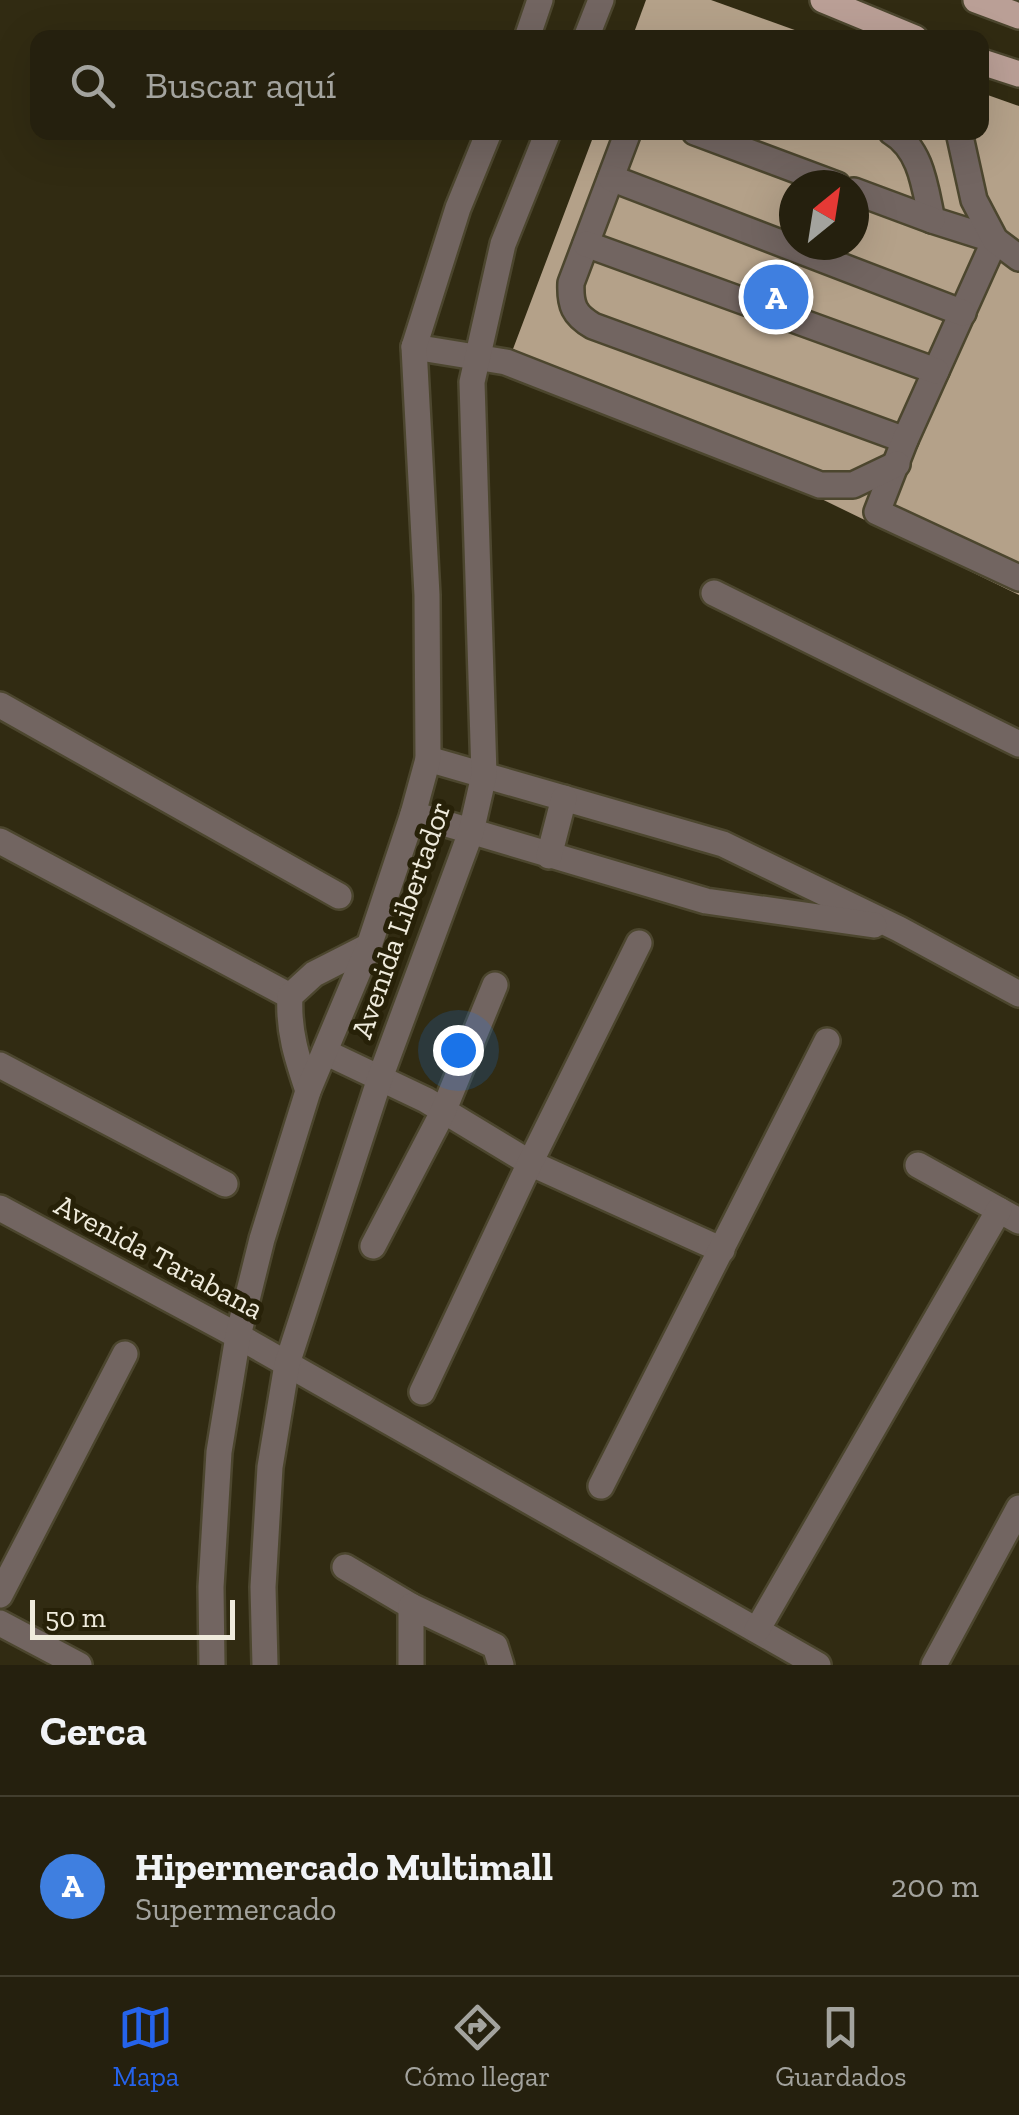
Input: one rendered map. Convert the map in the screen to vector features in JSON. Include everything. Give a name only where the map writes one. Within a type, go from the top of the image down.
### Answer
[{"type":"main road","points":[[823,0],[896,30]]},
{"type":"main road","points":[[976,0],[1019,16]]},
{"type":"main road","points":[[989,64],[1019,74]]},
{"type":"street","points":[[530,30],[540,0]]},
{"type":"street","points":[[589,30],[601,0]]},
{"type":"street","name":"Avenida Libertador","points":[[212,1665],[210,1587],[219,1452],[238,1336],[262,1239],[308,1090],[368,946],[414,814],[428,759],[426,595],[414,347],[458,208],[485,140]]},
{"type":"street","name":"Avenida Libertador","points":[[264,1665],[262,1586],[270,1467],[287,1364],[380,1078],[471,832],[484,775],[472,382],[502,244],[545,140]]},
{"type":"street","points":[[625,140],[571,283],[570,298],[577,316],[901,452]]},
{"type":"street","points":[[717,140],[797,170]]},
{"type":"street","points":[[900,140],[912,151],[932,220]]},
{"type":"street","points":[[961,140],[974,200],[995,240]]},
{"type":"street","points":[[611,178],[963,313]]},
{"type":"street","points":[[869,197],[995,240],[1019,258]]},
{"type":"street","points":[[995,240],[878,512],[1019,578]]},
{"type":"street","points":[[586,244],[936,372]]},
{"type":"street","points":[[414,347],[506,362],[820,485],[852,485],[901,452]]},
{"type":"street","points":[[714,593],[1019,744]]},
{"type":"street","points":[[0,706],[338,896]]},
{"type":"street","points":[[428,759],[723,844],[900,929],[1019,994]]},
{"type":"street","points":[[549,856],[564,798]]},
{"type":"street","points":[[414,814],[706,901],[900,929]]},
{"type":"street","points":[[0,841],[290,996]]},
{"type":"street","points":[[422,1392],[640,943]]},
{"type":"street","points":[[308,1090],[292,1045],[290,996],[314,974],[368,946]]},
{"type":"street","points":[[373,1246],[443,1112],[495,985]]},
{"type":"street","points":[[602,1486],[828,1041]]},
{"type":"street","points":[[324,1052],[443,1112],[530,1164],[722,1250]]},
{"type":"street","points":[[0,1065],[225,1184]]},
{"type":"street","points":[[757,1630],[1009,1216],[918,1164]]},
{"type":"street","name":"Avenida Tarabana","points":[[0,1208],[238,1336],[818,1665]]},
{"type":"street","points":[[0,1595],[124,1354]]},
{"type":"street","points":[[934,1665],[1019,1508]]},
{"type":"street","points":[[345,1566],[411,1606],[494,1646],[501,1665]]},
{"type":"street","points":[[411,1606],[411,1665]]},
{"type":"street","points":[[0,1623],[79,1665]]},
{"type":"building","points":[[646,0],[711,0],[795,30],[635,30]]},
{"type":"building","points":[[989,95],[1019,106],[1019,595],[513,349],[592,140],[989,140]]},
{"type":"place","name":"Hipermercado Multimall","points":[[776,297]]}]
